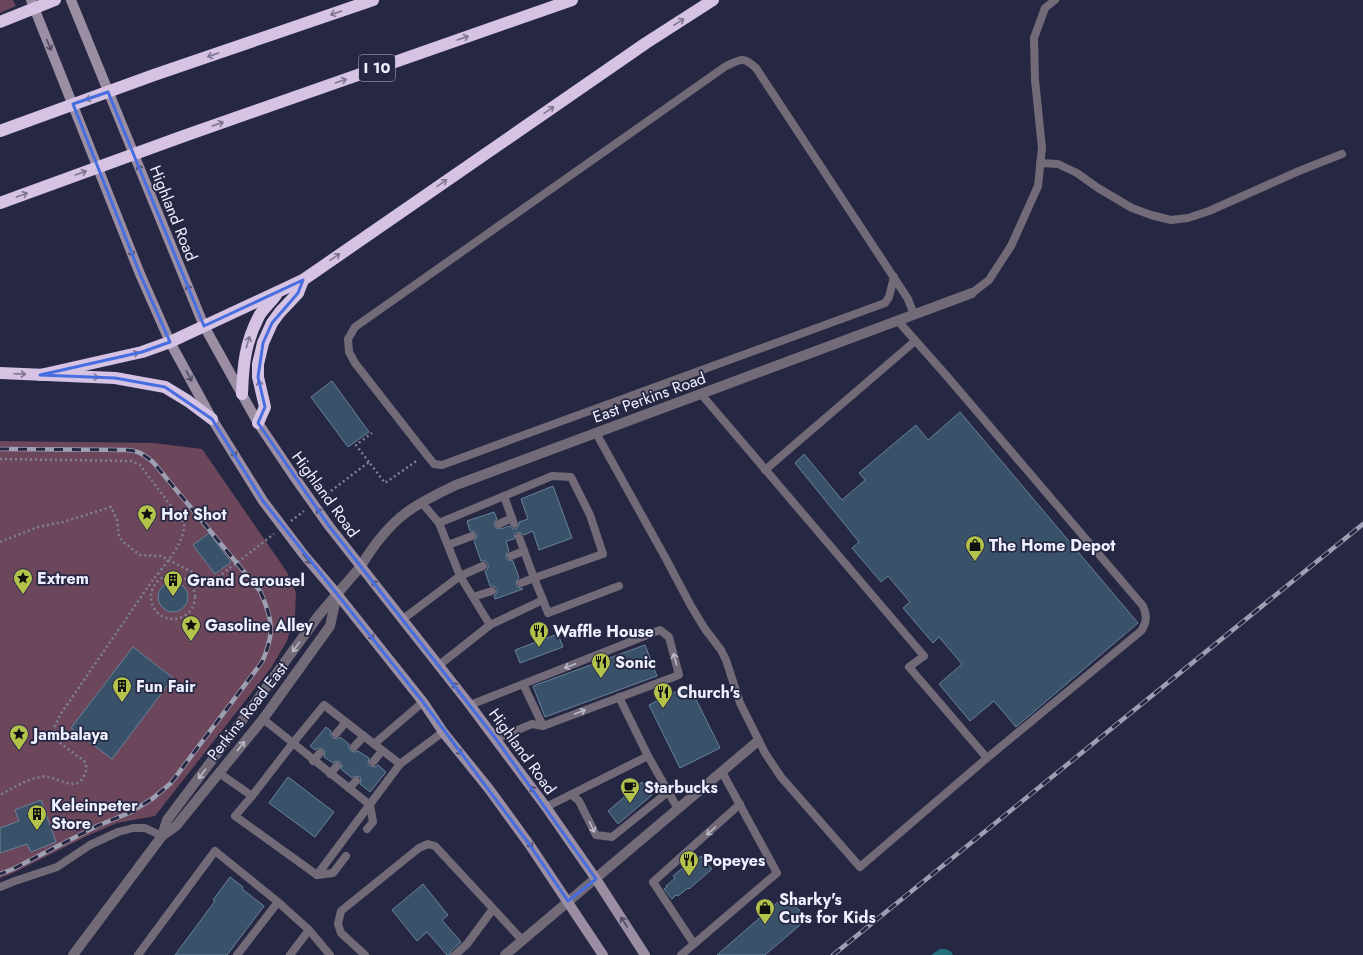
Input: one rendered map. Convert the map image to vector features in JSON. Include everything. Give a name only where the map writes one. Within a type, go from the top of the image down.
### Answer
[{"type":"highway","points":[[0,22],[33,4],[55,0]]},
{"type":"highway","points":[[1,130],[154,75],[373,0]]},
{"type":"highway","name":"I 10","points":[[0,203],[181,136],[572,0]]},
{"type":"highway","points":[[40,374],[142,352],[170,342],[303,280],[646,43],[713,0]]},
{"type":"highway","points":[[258,423],[265,407],[258,377],[258,364],[263,343],[272,323],[298,293],[303,280]]},
{"type":"highway","points":[[242,394],[243,363],[248,341],[259,315],[279,292]]},
{"type":"highway","points":[[0,373],[115,378],[165,387],[188,401],[212,419]]},
{"type":"main road","name":"Highland Road","points":[[71,0],[204,326],[258,423],[307,494],[438,666],[496,739],[546,807],[596,879],[645,955]]},
{"type":"main road","points":[[33,4],[140,274],[170,342],[212,419],[263,501],[304,555],[423,702],[443,732],[489,789],[529,844],[603,955]]},
{"type":"street","name":"East Perkins Road","points":[[361,566],[388,529],[407,512],[456,485],[972,293]]},
{"type":"street","name":"Perkins Road East","points":[[162,836],[167,820],[319,615],[361,566]]},
{"type":"street","name":"Perkins Road East","points":[[73,955],[162,836],[176,826],[263,718],[330,626],[337,594]]},
{"type":"street","points":[[505,955],[758,741]]},
{"type":"lane","points":[[972,293],[989,280],[1011,246],[1038,186],[1042,148],[1035,80],[1034,38],[1044,8],[1055,0]]},
{"type":"lane","points":[[894,277],[889,297],[885,302],[837,321],[442,465],[434,464],[355,363],[349,352],[348,339],[355,327],[726,66],[740,59],[749,61],[756,68],[894,277],[908,299],[914,315]]},
{"type":"lane","points":[[1040,163],[1058,164],[1077,173],[1098,188],[1132,208],[1150,215],[1171,220],[1188,218],[1209,211],[1280,179],[1342,154]]},
{"type":"lane","points":[[596,433],[691,606],[705,629],[721,650],[726,660],[740,703],[758,741],[782,777],[860,867],[987,758],[1141,631],[1147,619],[1144,606],[898,321]]},
{"type":"lane","points":[[765,470],[915,341]]},
{"type":"lane","points":[[701,394],[924,656],[909,667],[987,758]]},
{"type":"lane","points":[[439,523],[552,476],[571,477],[590,515],[603,554],[521,583]]},
{"type":"lane","points":[[499,524],[513,521],[504,496]]},
{"type":"lane","points":[[422,503],[439,523],[460,576],[490,625]]},
{"type":"lane","points":[[448,545],[472,536]]},
{"type":"lane","points":[[519,537],[548,613],[619,586]]},
{"type":"lane","points":[[511,556],[524,551]]},
{"type":"lane","points":[[403,619],[460,576],[483,566]]},
{"type":"lane","points":[[473,597],[492,591]]},
{"type":"lane","points":[[438,666],[490,625],[542,600]]},
{"type":"lane","points":[[470,705],[660,630],[669,637],[679,675],[543,726],[532,724],[496,739]]},
{"type":"lane","points":[[523,684],[543,726]]},
{"type":"lane","points":[[619,697],[648,756],[678,809]]},
{"type":"lane","points":[[374,744],[423,702]]},
{"type":"lane","points":[[346,856],[333,873],[316,875],[235,816],[324,705],[400,764]]},
{"type":"lane","points":[[263,718],[370,805],[373,822],[367,829]]},
{"type":"lane","points":[[336,734],[346,722]]},
{"type":"lane","points":[[316,875],[400,764],[443,732]]},
{"type":"lane","points":[[354,747],[364,736]]},
{"type":"lane","points":[[373,762],[382,751]]},
{"type":"lane","points":[[314,761],[320,753]]},
{"type":"lane","points":[[546,807],[648,756]]},
{"type":"lane","points":[[330,774],[337,766]]},
{"type":"lane","points":[[681,955],[777,872],[722,772]]},
{"type":"lane","points":[[219,773],[252,796]]},
{"type":"lane","points":[[349,788],[356,781]]},
{"type":"lane","points":[[572,795],[579,801],[596,835],[612,837],[668,792]]},
{"type":"lane","points":[[694,944],[653,882],[740,804]]},
{"type":"lane","points":[[0,887],[57,866],[90,845],[118,832],[133,828],[145,828],[162,836]]},
{"type":"lane","points":[[365,955],[341,934],[338,924],[341,911],[419,848],[428,844],[435,846],[523,940]]},
{"type":"lane","points":[[138,955],[215,851],[278,902],[309,930],[330,955]]},
{"type":"lane","points":[[237,955],[278,902]]},
{"type":"lane","points":[[455,955],[467,944],[493,909]]},
{"type":"lane","points":[[290,955],[309,930]]},
{"type":"path","points":[[369,462],[356,445],[372,433]]},
{"type":"path","points":[[385,483],[426,454]]},
{"type":"path","points":[[0,459],[131,461],[140,465],[184,523],[185,530],[180,542],[60,715],[54,728],[56,740],[84,761],[87,766],[86,773],[81,782],[75,784],[42,776],[21,783],[0,795]]},
{"type":"path","points":[[0,542],[38,527],[63,522],[111,507],[117,520],[119,536],[122,541],[140,555],[161,556],[196,574],[208,585],[233,565]]},
{"type":"path","points":[[172,575],[185,579],[194,590],[194,605],[185,616],[178,619],[164,617],[153,607],[151,600],[156,584],[165,577],[172,575]]},
{"type":"path","points":[[152,581],[156,584]]},
{"type":"highlighted area","points":[[108,92],[204,326],[303,280],[298,293],[272,323],[263,343],[258,377],[265,407],[258,423],[329,526],[496,739],[596,879],[568,901],[529,844],[423,702],[263,501],[212,419],[165,387],[115,378],[40,375],[142,352],[170,342],[140,274],[73,104]]},
{"type":"shaded area","points":[[0,0],[13,0],[16,6],[0,13]]},
{"type":"shaded area","points":[[0,441],[154,443],[202,449],[287,572],[296,593],[295,615],[287,641],[271,668],[155,816],[117,823],[0,878]]},
{"type":"shaded area","points":[[940,949],[948,950],[953,955],[931,955]]},
{"type":"building","points":[[332,381],[369,432],[348,447],[311,397]]},
{"type":"building","name":"The Home Depot","points":[[960,412],[1138,623],[1016,727],[994,701],[970,721],[939,684],[962,664],[939,637],[933,643],[903,608],[910,602],[888,576],[881,582],[852,548],[859,542],[795,463],[804,454],[842,500],[865,480],[859,473],[916,425],[928,440]]},
{"type":"building","points":[[553,486],[572,538],[539,550],[533,531],[524,535],[520,532],[515,533],[514,539],[506,541],[509,551],[506,558],[513,561],[519,578],[516,585],[523,589],[495,599],[494,596],[497,593],[497,589],[494,586],[490,586],[485,571],[488,569],[488,564],[486,561],[481,561],[474,541],[477,534],[470,531],[467,521],[494,512],[497,519],[494,523],[496,528],[501,529],[509,526],[516,529],[519,522],[528,519],[521,499]]},
{"type":"building","points":[[209,533],[231,562],[215,574],[193,545]]},
{"type":"building","name":"Grand Carousel","points":[[173,582],[184,586],[188,597],[184,608],[173,612],[162,608],[158,597],[162,586]]},
{"type":"building","name":"Waffle House","points":[[558,634],[563,647],[520,663],[515,650]]},
{"type":"building","name":"Sonic","points":[[645,645],[657,676],[545,717],[533,686]]},
{"type":"building","name":"Fun Fair","points":[[133,647],[173,678],[112,759],[71,728]]},
{"type":"building","points":[[689,685],[720,748],[680,768],[649,705]]},
{"type":"building","points":[[326,727],[331,731],[331,736],[333,738],[338,739],[340,737],[349,744],[351,751],[358,751],[369,758],[368,764],[370,766],[375,767],[378,765],[386,772],[370,792],[360,784],[360,777],[355,776],[352,778],[341,769],[342,765],[340,762],[336,761],[333,763],[324,757],[325,752],[323,749],[319,748],[315,750],[310,746]]},
{"type":"building","points":[[288,777],[334,812],[315,837],[269,803]]},
{"type":"building","name":"Starbucks","points":[[642,782],[652,795],[618,824],[608,811]]},
{"type":"building","name":"Keleinpeter Store","points":[[41,800],[56,842],[31,852],[27,844],[0,853],[0,828],[19,821],[15,810]]},
{"type":"building","name":"Popeyes","points":[[701,856],[712,869],[689,889],[688,888],[678,896],[676,895],[672,899],[664,889],[667,887],[666,886],[675,878],[673,876],[684,867],[686,869]]},
{"type":"building","points":[[230,877],[243,887],[242,889],[264,906],[227,955],[175,955],[215,901],[213,900]]},
{"type":"building","points":[[423,884],[448,915],[442,920],[461,942],[451,951],[450,955],[447,955],[427,932],[417,941],[392,910]]},
{"type":"building","points":[[786,895],[807,919],[765,955],[717,955]]},
{"type":"railway","points":[[0,449],[127,450],[135,451],[144,455],[153,462],[260,591],[268,610],[271,626],[269,643],[262,662],[171,783],[152,799],[129,813],[97,826],[13,869],[0,874]]},
{"type":"railway","points":[[833,955],[1363,524]]},
{"type":"place","name":"Hot Shot","points":[[147,531]]},
{"type":"place","name":"The Home Depot","points":[[975,562]]},
{"type":"place","name":"Extrem","points":[[23,595]]},
{"type":"place","name":"Grand Carousel","points":[[173,597]]},
{"type":"place","name":"Gasoline Alley","points":[[191,642]]},
{"type":"place","name":"Waffle House","points":[[539,648]]},
{"type":"place","name":"Sonic","points":[[601,679]]},
{"type":"place","name":"Fun Fair","points":[[122,703]]},
{"type":"place","name":"Church's","points":[[663,709]]},
{"type":"place","name":"Jambalaya","points":[[19,751]]},
{"type":"place","name":"Starbucks","points":[[630,804]]},
{"type":"place","name":"Keleinpeter Store","points":[[37,831]]},
{"type":"place","name":"Popeyes","points":[[689,877]]},
{"type":"place","name":"Sharky's Cuts for Kids","points":[[765,925]]}]
